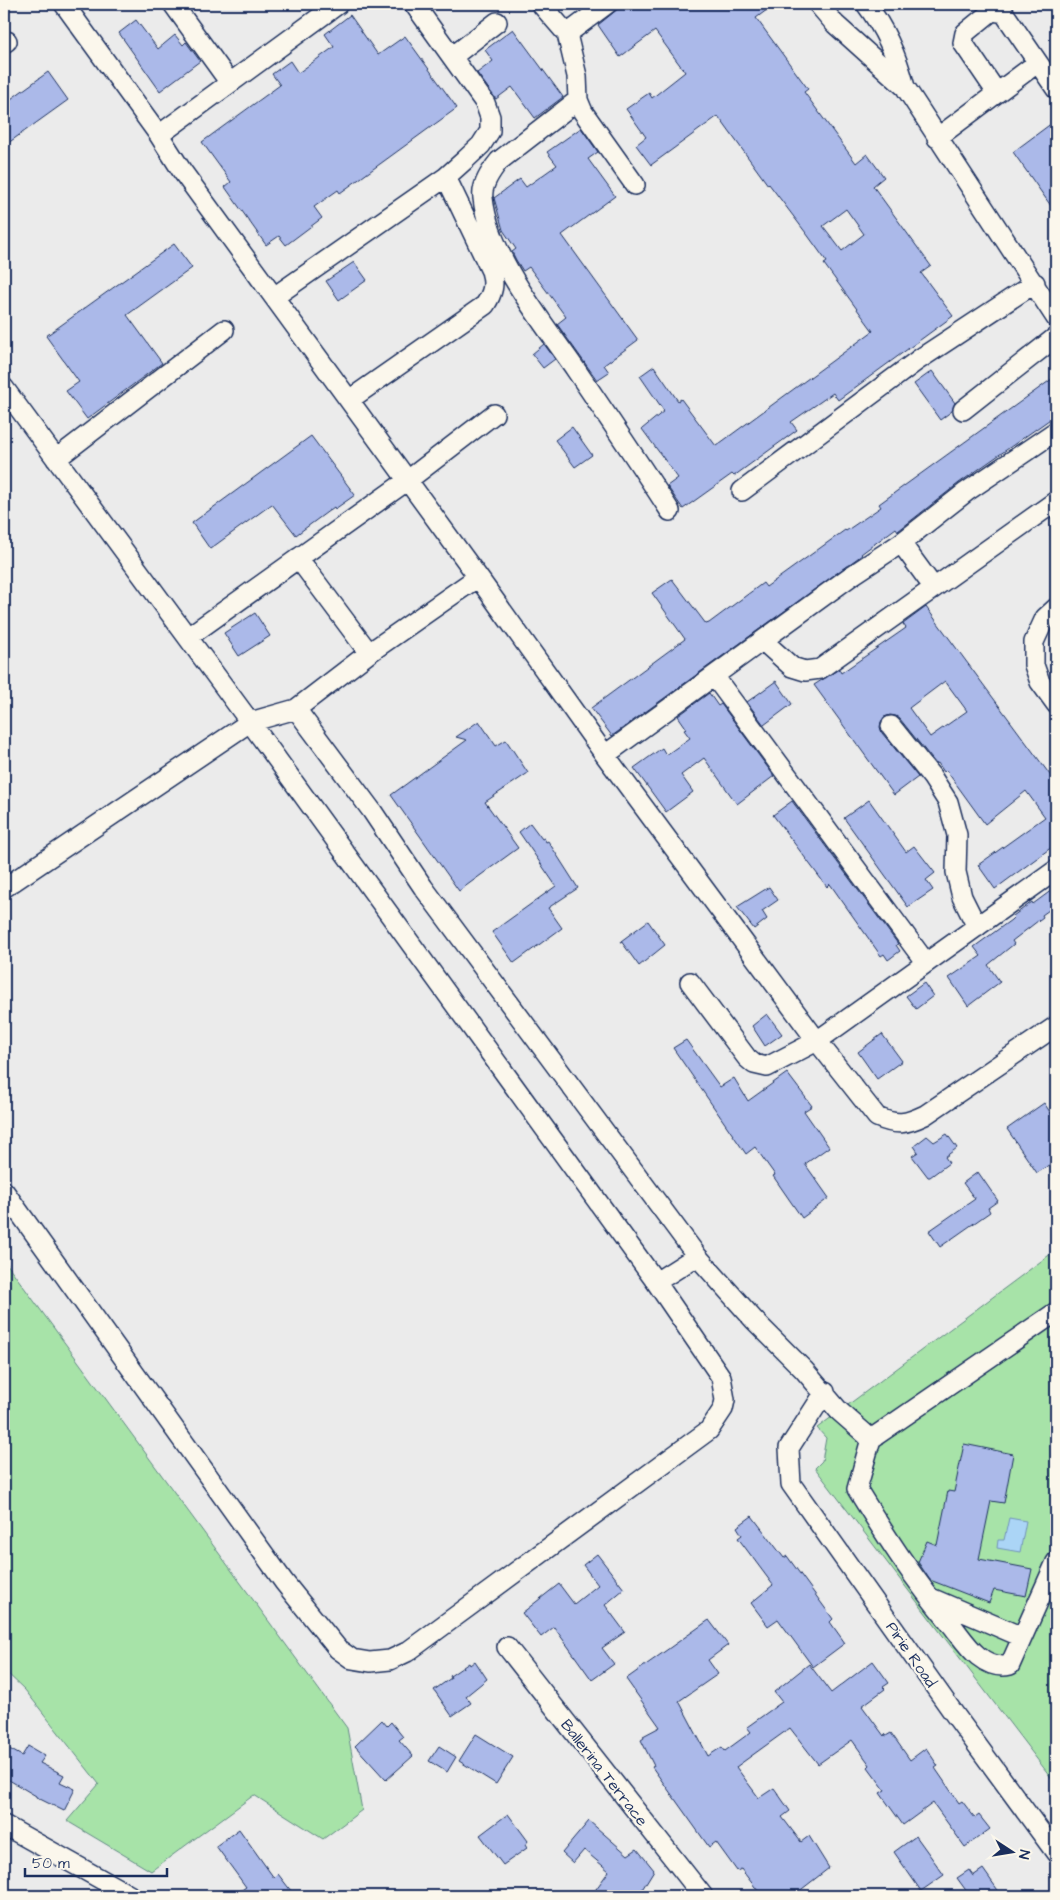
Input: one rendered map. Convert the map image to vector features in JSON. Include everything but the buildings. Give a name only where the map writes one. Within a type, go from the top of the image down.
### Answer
[{"type":"street","points":[[64,4],[159,135],[182,171],[408,480],[605,755],[817,1041],[877,1117],[889,1122],[907,1123],[925,1115],[1056,1026]]},
{"type":"street","points":[[173,4],[230,83]]},
{"type":"street","points":[[159,135],[338,4]]},
{"type":"street","points":[[541,4],[567,34],[576,76],[578,100],[583,112],[635,185]]},
{"type":"street","points":[[818,4],[835,24],[905,87]]},
{"type":"street","points":[[866,4],[878,20],[891,44],[905,87],[1056,318]]},
{"type":"street","points":[[274,297],[446,177],[481,145],[490,131],[490,117],[484,102],[419,6]]},
{"type":"street","points":[[567,34],[598,7]]},
{"type":"street","points":[[997,93],[963,43],[966,32],[992,11],[1004,13],[1056,89]]},
{"type":"street","points":[[452,57],[498,22]]},
{"type":"street","points":[[937,138],[1037,63]]},
{"type":"street","points":[[578,100],[499,162],[490,172],[482,196],[484,206],[494,240],[519,289],[630,449],[670,511]]},
{"type":"street","points":[[349,400],[485,305],[490,297],[494,280],[491,271],[446,177]]},
{"type":"street","points":[[742,491],[918,360],[1035,284]]},
{"type":"street","points":[[56,459],[224,330]]},
{"type":"street","points":[[964,410],[1056,337]]},
{"type":"street","points":[[4,388],[250,722],[656,1282],[722,1377],[724,1404],[709,1430],[407,1652],[390,1660],[370,1662],[352,1659],[338,1649],[284,1582],[4,1190]]},
{"type":"street","points":[[188,637],[408,480],[494,414]]},
{"type":"street","points":[[605,755],[851,576],[901,543],[966,492],[1056,431]]},
{"type":"street","points":[[763,641],[792,667],[805,671],[820,669],[1056,501]]},
{"type":"street","points":[[901,543],[934,588]]},
{"type":"street","points":[[298,558],[369,653]]},
{"type":"street","points":[[4,888],[250,722],[296,709],[369,653],[478,577]]},
{"type":"street","points":[[1056,608],[1045,618],[1034,642],[1034,665],[1040,682],[1056,704]]},
{"type":"street","points":[[714,676],[926,963]]},
{"type":"street","points":[[296,709],[372,811],[423,887],[697,1256],[754,1320],[825,1392],[839,1411],[871,1439]]},
{"type":"street","points":[[890,726],[932,777],[948,802],[957,835],[956,872],[962,897],[977,927]]},
{"type":"street","points":[[690,982],[747,1058],[754,1064],[767,1067],[817,1041],[1056,870]]},
{"type":"street","points":[[656,1282],[697,1256]]},
{"type":"street","points":[[1056,1312],[871,1439],[857,1489],[900,1559],[927,1596],[977,1655],[994,1666],[1010,1665],[1014,1659],[1056,1562]]},
{"type":"street","name":"Pirie Road","points":[[825,1392],[789,1448],[792,1484],[955,1715],[1056,1853]]},
{"type":"street","points":[[927,1596],[1022,1637]]},
{"type":"street","name":"Ballerina Terrace","points":[[507,1647],[703,1896]]},
{"type":"street","points":[[4,1824],[132,1896]]},
{"type":"green space","points":[[1056,1250],[1056,1784],[815,1468],[822,1461],[826,1438],[817,1428]]},
{"type":"green space","points":[[4,1260],[347,1728],[362,1810],[323,1839],[254,1795],[151,1871],[67,1821],[99,1784],[25,1690],[4,1670]]},
{"type":"water","points":[[1009,1518],[1026,1521],[1020,1552],[997,1548],[998,1540],[1004,1540]]}]
